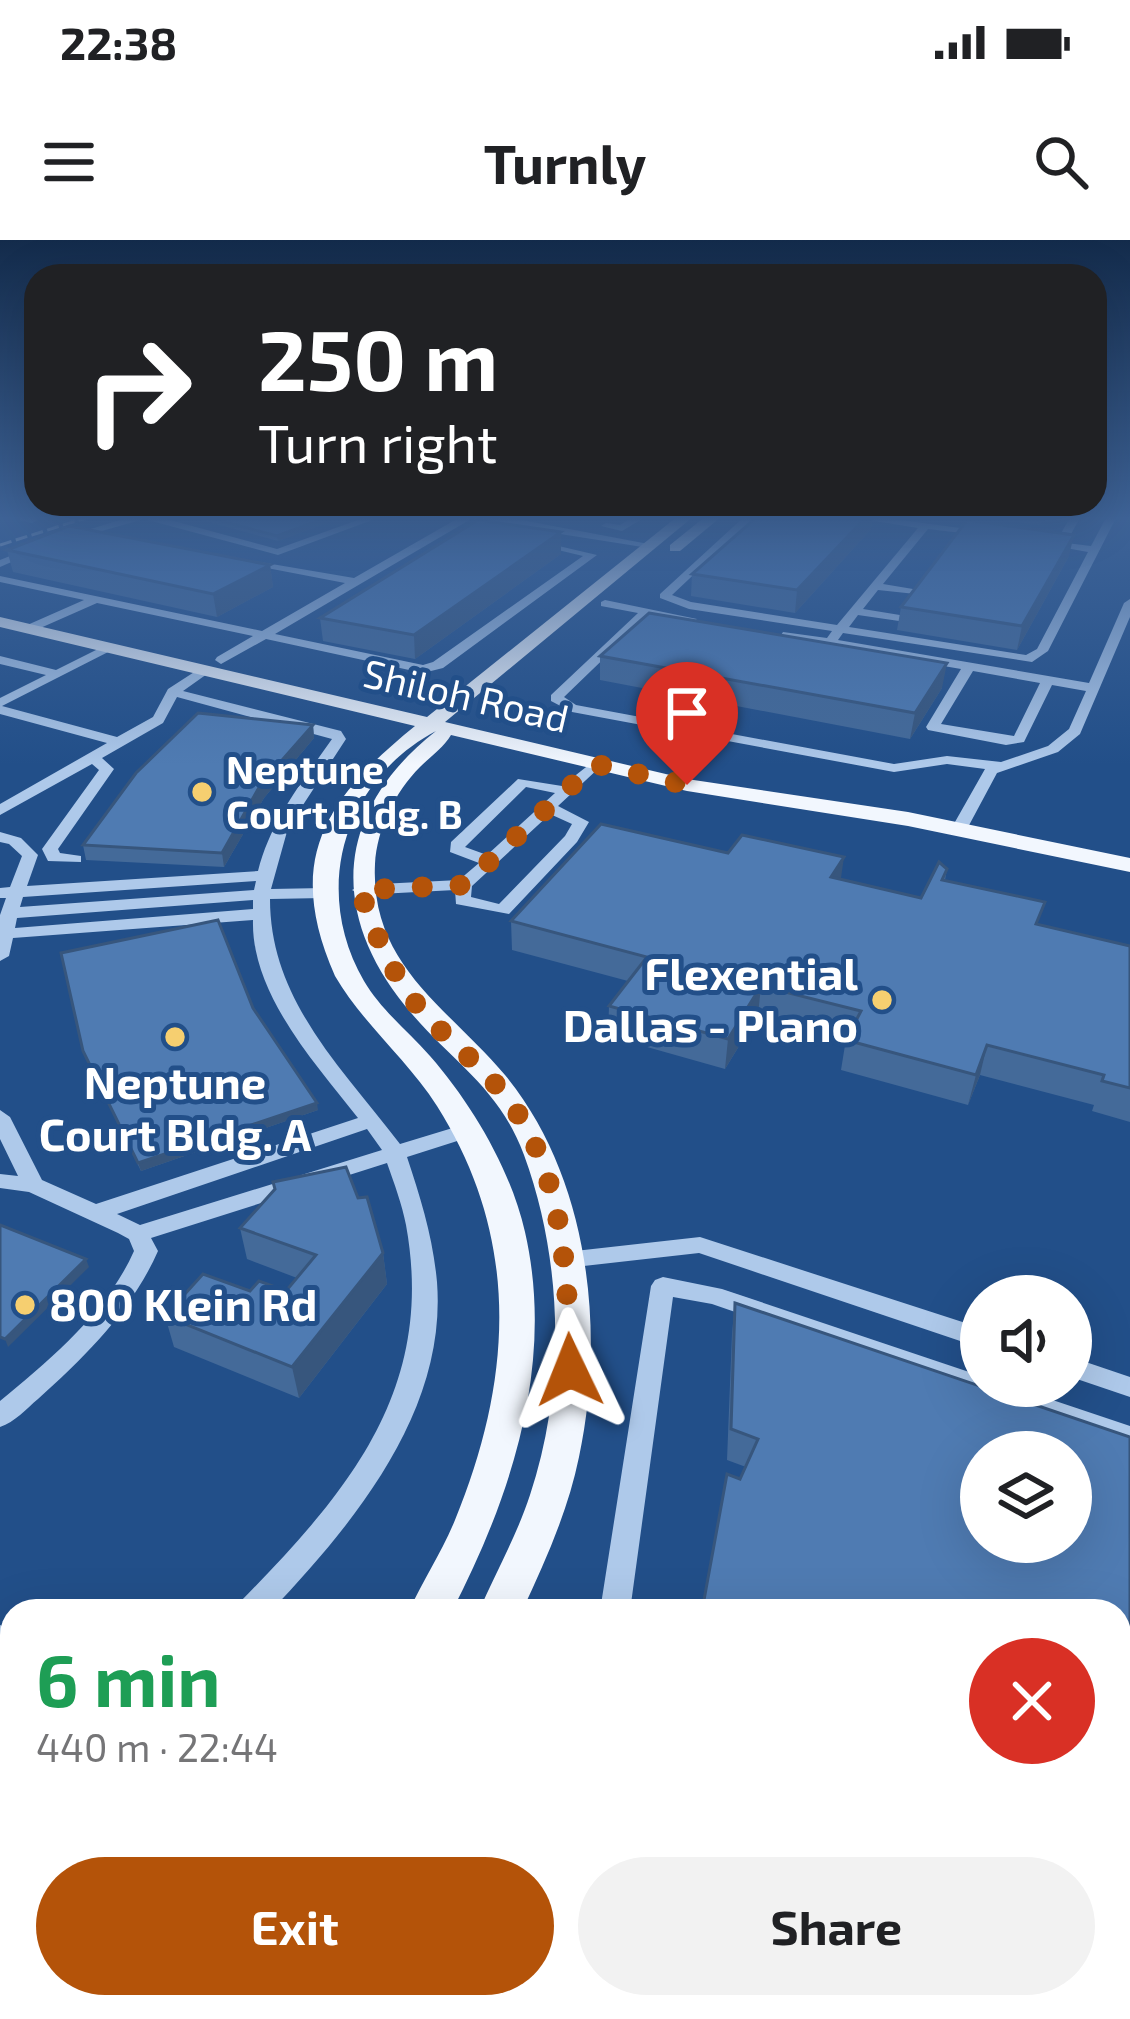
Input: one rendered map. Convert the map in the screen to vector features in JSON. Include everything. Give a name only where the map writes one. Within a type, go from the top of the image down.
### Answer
[{"type":"main road","points":[[437,1599],[458,1563],[500,1457],[518,1315],[510,1233],[469,1130],[432,1075],[348,976],[324,892],[326,850],[349,798],[370,773],[611,599]]},
{"type":"main road","points":[[506,1599],[532,1546],[561,1456],[570,1370],[566,1260],[538,1150],[509,1100],[466,1050],[419,1007],[371,923],[360,890],[364,844],[381,804],[447,720],[581,600],[605,604]]},
{"type":"main road","name":"Shiloh Road","points":[[0,608],[110,648],[202,671],[963,820],[1130,865]]},
{"type":"main road","name":"Shiloh Road","points":[[0,622],[39,624],[221,660],[595,764],[731,794],[1130,844]]},
{"type":"main road","points":[[202,671],[221,660]]},
{"type":"main road","points":[[324,892],[360,890]]},
{"type":"main road","points":[[513,1264],[566,1260]]},
{"type":"street","points":[[91,599],[423,669],[438,665],[527,599]]},
{"type":"street","points":[[221,660],[328,599]]},
{"type":"street","points":[[670,599],[1013,658],[1037,657],[1068,599]]},
{"type":"street","points":[[829,643],[865,599]]},
{"type":"street","points":[[855,611],[906,612],[869,599]]},
{"type":"street","points":[[39,624],[95,600]]},
{"type":"street","points":[[963,820],[991,770],[1053,749],[1075,731],[1130,603]]},
{"type":"street","points":[[605,604],[647,611],[691,626],[829,643],[1094,688]]},
{"type":"street","points":[[647,611],[556,698],[572,708],[894,768],[964,754],[974,735]]},
{"type":"street","points":[[289,622],[317,624]]},
{"type":"street","points":[[0,707],[110,648]]},
{"type":"street","points":[[865,665],[909,673],[916,658]]},
{"type":"street","points":[[0,659],[57,674]]},
{"type":"street","points":[[969,667],[933,728],[1019,740],[1048,680]]},
{"type":"street","points":[[0,810],[158,720],[172,692],[202,671]]},
{"type":"street","points":[[172,692],[336,734],[339,739],[289,804],[262,894],[282,998],[394,1151],[406,1180],[424,1292],[424,1346],[394,1436],[367,1476],[261,1599]]},
{"type":"street","points":[[0,707],[118,742]]},
{"type":"street","points":[[75,859],[54,858],[50,849],[106,770],[92,757]]},
{"type":"street","points":[[947,760],[1001,766]]},
{"type":"street","points":[[490,860],[461,854],[456,849],[459,842],[523,782],[571,790],[595,764]]},
{"type":"street","points":[[546,806],[580,822],[572,839],[502,910],[462,900],[464,885],[546,806],[565,791]]},
{"type":"street","points":[[0,836],[15,841],[30,855],[8,892],[0,956]]},
{"type":"street","points":[[360,890],[464,885]]},
{"type":"street","points":[[8,892],[324,892]]},
{"type":"street","points":[[9,913],[262,894]]},
{"type":"street","points":[[2,934],[262,894]]},
{"type":"street","points":[[0,1117],[33,1185]]},
{"type":"street","points":[[92,1214],[372,1120]]},
{"type":"street","points":[[138,1234],[469,1130]]},
{"type":"street","points":[[0,1181],[33,1185],[138,1234],[146,1251],[141,1268],[110,1308],[0,1415]]},
{"type":"street","points":[[566,1260],[700,1246],[960,1331]]},
{"type":"street","points":[[617,1599],[663,1286],[646,1249]]},
{"type":"street","points":[[663,1286],[714,1295],[1130,1437]]},
{"type":"street","points":[[1092,1374],[1130,1387]]},
{"type":"building","points":[[351,599],[465,599],[414,635],[320,618]]},
{"type":"building","points":[[907,599],[1037,599],[1022,626],[901,607]]},
{"type":"building","points":[[649,613],[947,663],[915,713],[600,656]]},
{"type":"building","name":"Neptune Court Bldg. B","points":[[198,713],[313,725],[261,784],[222,853],[83,845],[136,773]]},
{"type":"building","name":"Flexential Dallas - Plano","points":[[601,824],[728,853],[742,835],[844,857],[831,877],[921,898],[939,862],[947,869],[942,880],[1045,902],[1036,924],[1130,946],[1130,1088],[1102,1081],[1104,1075],[987,1045],[976,1075],[846,1040],[861,1011],[761,986],[728,1039],[609,1006],[647,957],[511,921]]},
{"type":"building","name":"Neptune Court Bldg. A","points":[[218,920],[253,1008],[317,1103],[138,1163],[83,1051],[61,953]]},
{"type":"building","points":[[346,1167],[358,1198],[367,1197],[383,1253],[292,1367],[165,1316],[203,1274],[250,1291],[259,1281],[286,1291],[316,1255],[240,1228],[275,1189],[273,1182]]},
{"type":"building","name":"800 Klein Rd","points":[[0,1225],[86,1259],[5,1339],[0,1337]]},
{"type":"building","points":[[735,1303],[960,1379],[960,1407],[1042,1407],[1130,1437],[1130,1599],[704,1599],[727,1474],[740,1479],[758,1439],[731,1429]]},
{"type":"place","name":"Neptune Court Bldg. B","points":[[202,792]]},
{"type":"place","name":"Flexential Dallas - Plano","points":[[882,1000]]},
{"type":"place","name":"Neptune Court Bldg. A","points":[[175,1037]]},
{"type":"place","name":"800 Klein Rd","points":[[25,1305]]},
{"type":"route","points":[[570,1370],[566,1260],[538,1150],[509,1100],[466,1050],[419,1007],[390,965],[360,890],[464,885],[595,764],[687,785]]}]
